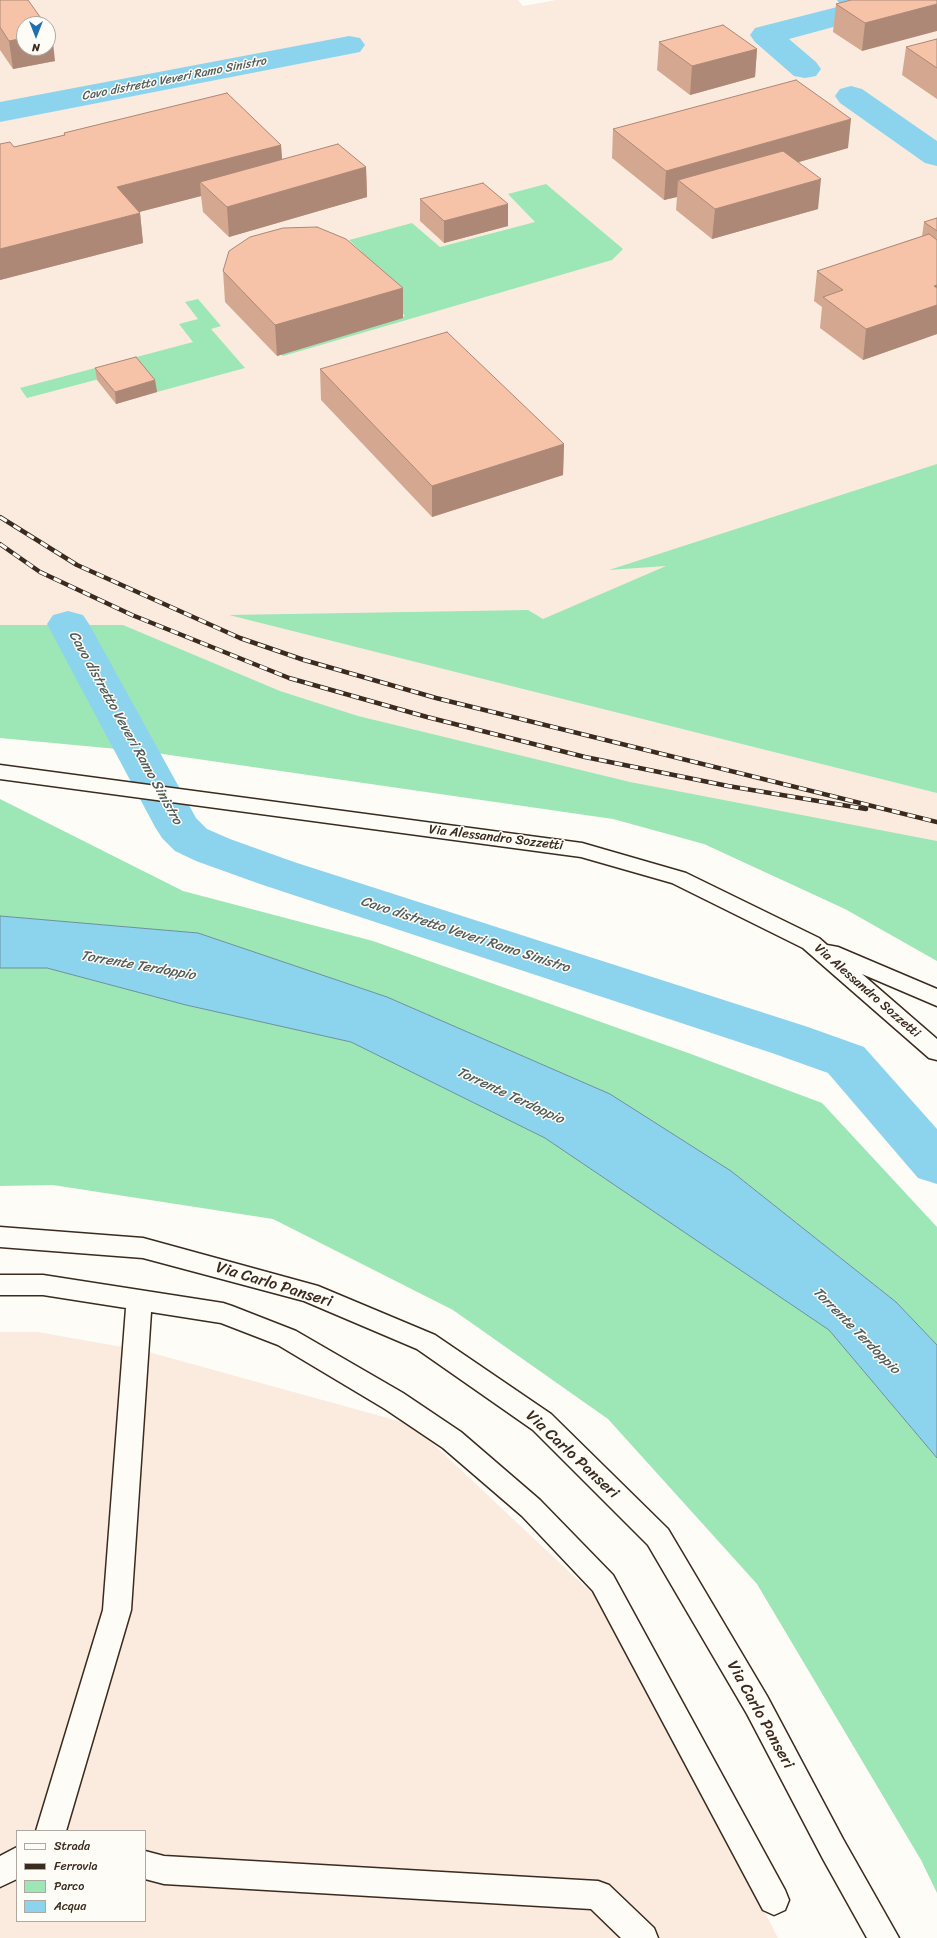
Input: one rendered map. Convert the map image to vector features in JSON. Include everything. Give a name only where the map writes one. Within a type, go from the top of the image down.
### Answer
[{"type":"street","name":"Via Alessandro Sozzetti","points":[[0,772],[582,850],[679,878],[811,943],[937,1052]]},
{"type":"street","points":[[811,943],[937,998]]},
{"type":"street","name":"Via Carlo Panseri","points":[[0,1238],[143,1248],[309,1293],[426,1342],[542,1422],[658,1537],[757,1705],[833,1849],[884,1938]]},
{"type":"street","points":[[0,1285],[43,1285],[224,1313],[287,1338],[394,1401],[452,1440],[531,1508],[603,1583],[774,1900]]},
{"type":"street","points":[[51,1830],[117,1610],[139,1300]]},
{"type":"street","points":[[0,1873],[16,1862]]},
{"type":"street","points":[[146,1865],[164,1870],[598,1895],[643,1938]]},
{"type":"shaded area","points":[[0,0],[518,0],[523,6],[556,0],[937,0],[937,933],[800,849],[0,719]]},
{"type":"shaded area","points":[[0,1332],[38,1332],[145,1351],[413,1425],[609,1609],[778,1938],[0,1938]]},
{"type":"green space","points":[[546,184],[623,249],[612,260],[283,356],[279,353],[405,316],[382,288],[361,251],[349,240],[412,223],[440,247],[535,222],[508,194]]},
{"type":"green space","points":[[198,299],[221,326],[211,329],[245,368],[157,392],[137,369],[27,398],[20,388],[193,342],[179,324],[198,319],[185,302]]},
{"type":"green space","points":[[937,464],[937,793],[229,615],[528,610],[543,619],[666,566],[609,570]]},
{"type":"green space","points":[[0,625],[123,625],[280,691],[358,716],[630,782],[937,841],[937,961],[845,909],[704,844],[613,819],[149,752],[0,738]]},
{"type":"green space","points":[[0,799],[183,891],[373,941],[691,1054],[822,1103],[937,1227],[937,1345],[896,1302],[731,1171],[610,1094],[387,997],[198,933],[0,916]]},
{"type":"green space","points":[[0,968],[47,968],[186,1005],[351,1042],[545,1138],[829,1330],[937,1458],[937,1893],[921,1860],[757,1584],[608,1419],[453,1310],[273,1219],[53,1185],[0,1186]]},
{"type":"water","name":"Torrente Terdoppio","points":[[0,916],[198,933],[387,997],[610,1094],[731,1171],[896,1302],[937,1345],[937,1458],[829,1330],[545,1138],[351,1042],[186,1005],[47,968],[0,968]]},
{"type":"building","points":[[0,0],[28,0],[39,16],[16,16],[16,40],[9,41],[0,27]]},
{"type":"building","points":[[851,0],[937,0],[937,4],[865,23],[836,4]]},
{"type":"building","points":[[723,25],[757,49],[692,66],[659,42]]},
{"type":"building","points":[[937,39],[937,68],[906,47]]},
{"type":"building","points":[[796,80],[851,119],[666,171],[613,129]]},
{"type":"building","points":[[227,93],[281,145],[117,187],[140,213],[0,249],[0,144],[10,142],[14,147],[65,135],[64,133]]},
{"type":"building","points":[[338,144],[366,167],[227,207],[200,182]]},
{"type":"building","points":[[783,151],[821,179],[715,209],[678,180]]},
{"type":"building","points":[[483,183],[508,204],[444,221],[420,199]]},
{"type":"building","points":[[937,218],[937,231],[924,222]]},
{"type":"building","points":[[317,227],[346,239],[403,288],[275,325],[223,271],[229,251],[250,237],[283,228]]},
{"type":"building","points":[[929,234],[937,240],[937,285],[934,286],[937,288],[937,305],[866,329],[823,297],[843,290],[817,271]]},
{"type":"building","points":[[447,332],[564,444],[432,486],[320,369]]},
{"type":"building","points":[[136,357],[155,380],[115,392],[95,368]]},
{"type":"waterway","name":"Cavo distretto Veveri Ramo Sinistro","points":[[805,69],[766,35],[863,10],[852,0]]},
{"type":"waterway","name":"Cavo distretto Veveri Ramo Sinistro","points":[[0,112],[349,45]]},
{"type":"waterway","points":[[851,96],[937,156]]},
{"type":"waterway","name":"Cavo distretto Veveri Ramo Sinistro","points":[[68,624],[178,827],[191,840],[213,850],[277,873],[790,1040],[846,1060],[937,1164]]},
{"type":"railway","points":[[0,517],[77,565],[240,638],[304,660],[436,698],[937,822]]},
{"type":"railway","points":[[0,544],[40,572],[132,615],[289,678],[427,717],[585,757],[728,786],[866,809]]}]
